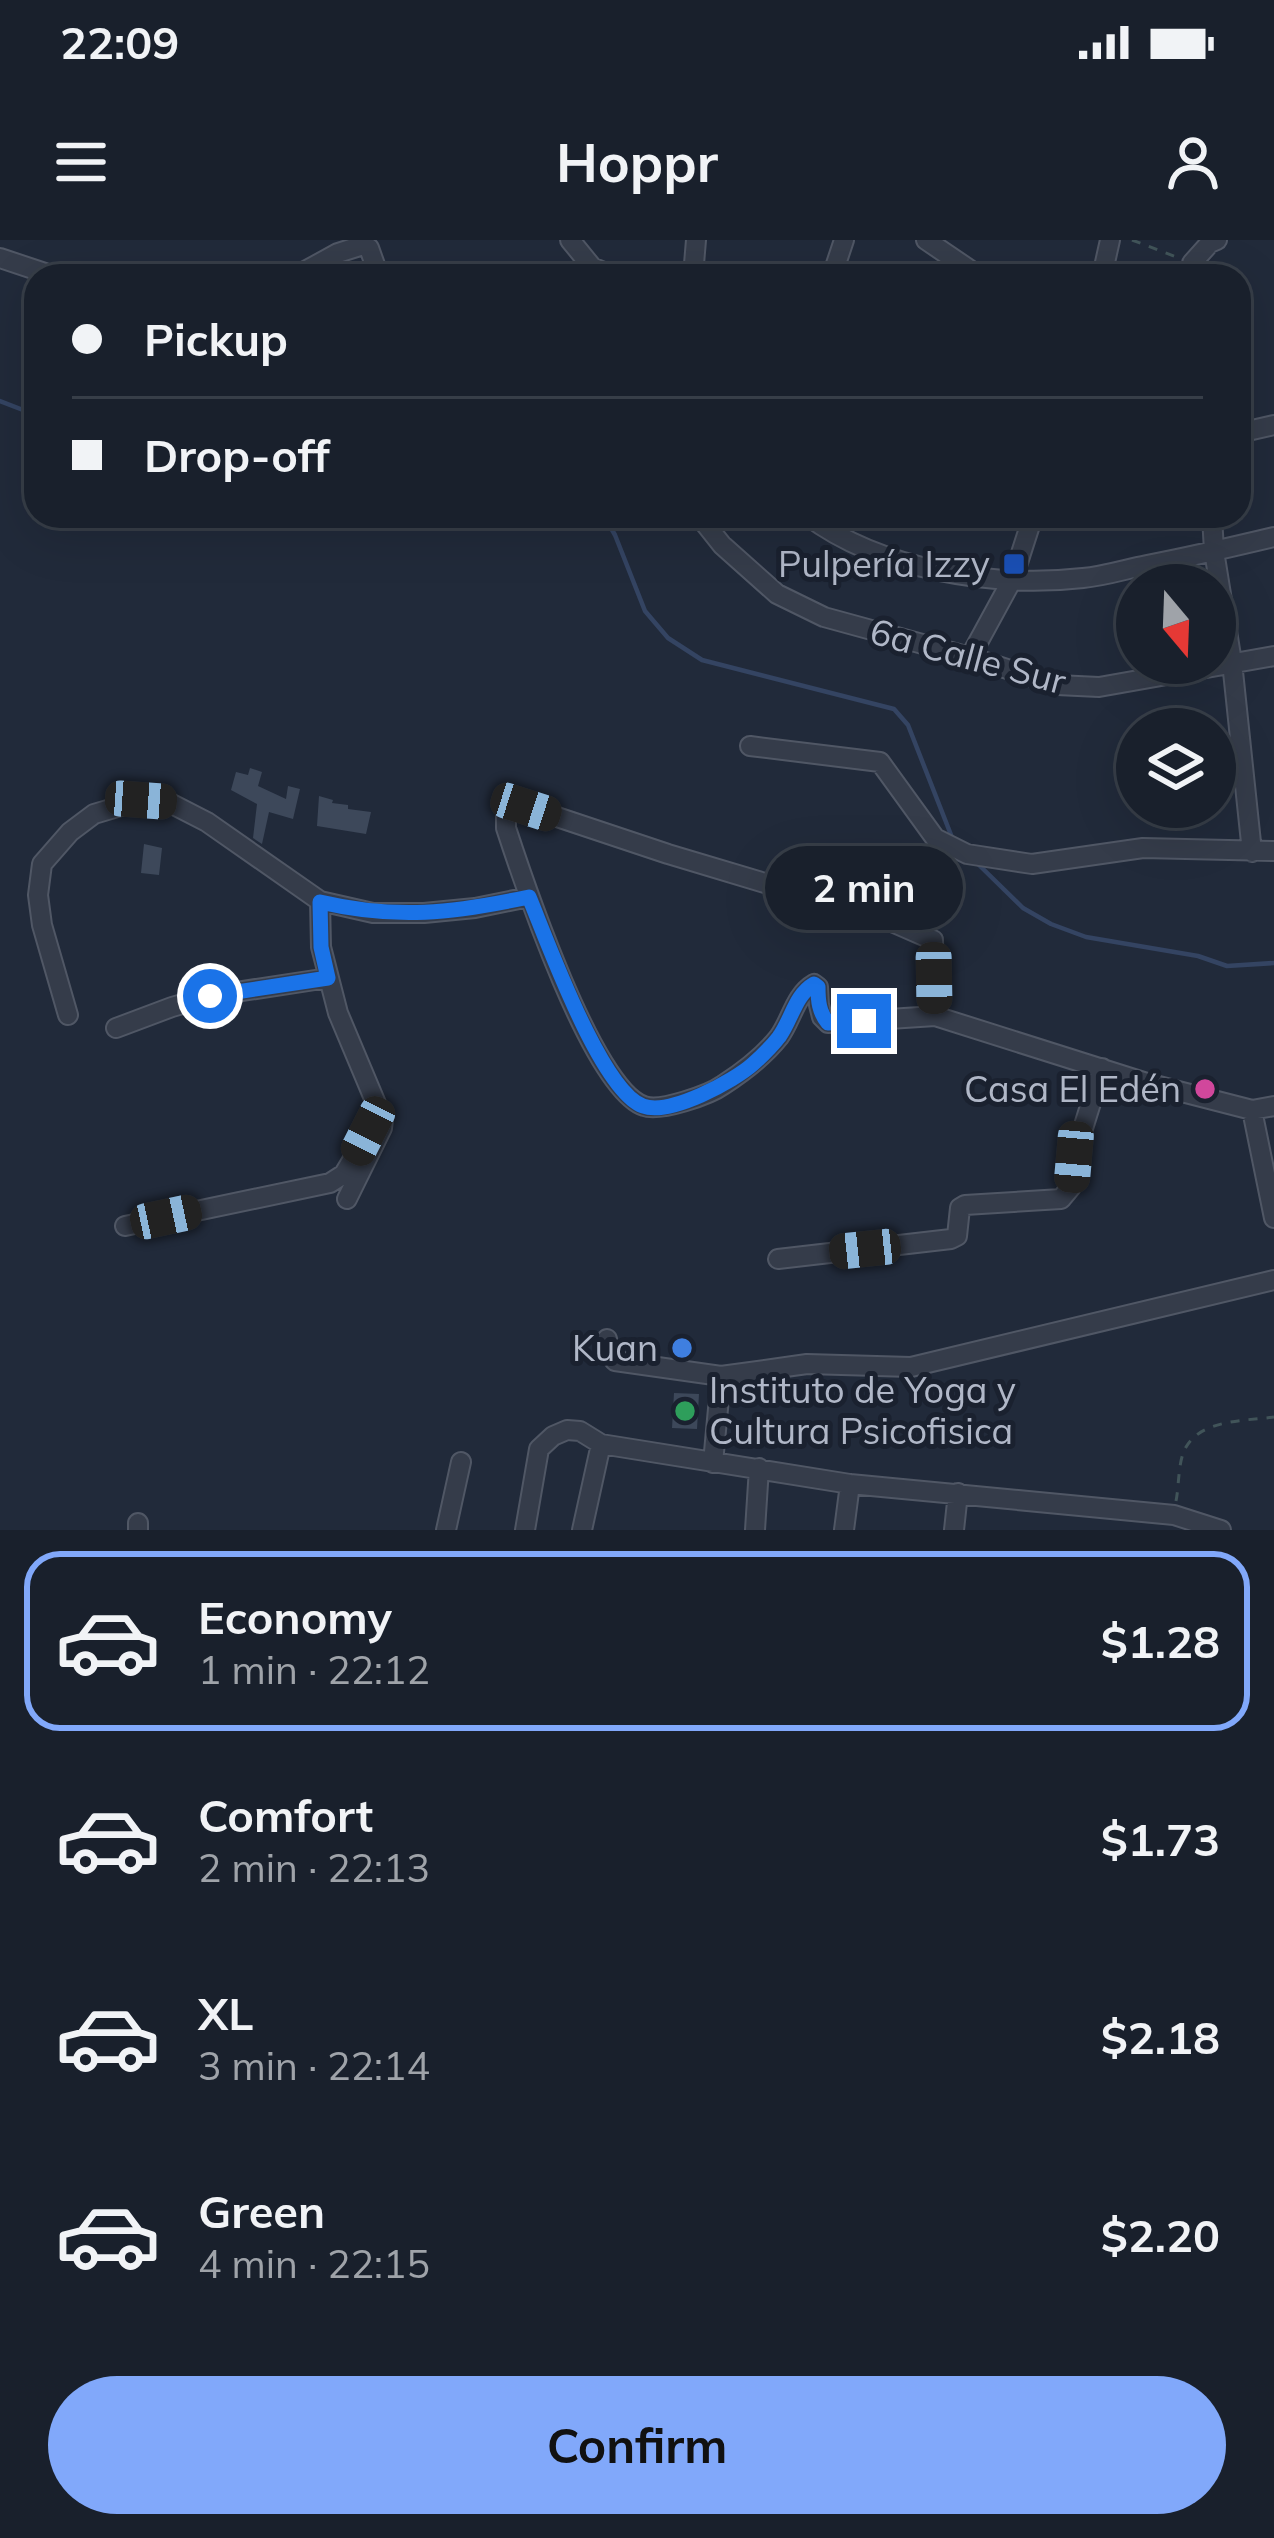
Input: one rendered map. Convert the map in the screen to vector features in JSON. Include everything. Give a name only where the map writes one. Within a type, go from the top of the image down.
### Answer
[{"type":"street","points":[[570,240],[591,264]]},
{"type":"street","points":[[926,240],[961,264]]},
{"type":"street","points":[[1195,264],[1217,240]]},
{"type":"street","points":[[320,264],[356,246],[369,248],[375,264]]},
{"type":"street","name":"6a Calle Sur","points":[[709,528],[777,594],[824,617],[1057,685],[1116,684]]},
{"type":"street","points":[[833,528],[877,555],[962,574],[1013,578],[1085,578],[1274,537]]},
{"type":"street","points":[[970,657],[1013,578],[1029,528]]},
{"type":"street","points":[[1213,528],[1216,564]]},
{"type":"street","name":"6a Calle Sur","points":[[1236,661],[1274,656]]},
{"type":"street","points":[[1234,684],[1252,852]]},
{"type":"street","points":[[750,746],[880,762],[935,838],[968,854],[1032,864],[1143,848],[1274,851]]},
{"type":"street","points":[[68,1015],[42,925],[38,895],[42,864],[70,832],[94,814],[141,800],[168,802],[207,822],[320,902],[373,913],[424,913],[529,897]]},
{"type":"street","points":[[934,1016],[933,940],[885,919],[518,806],[506,815],[529,897],[589,1037],[610,1072],[643,1106],[686,1100],[735,1077],[780,1035],[803,992],[814,984],[822,1017],[828,1023],[934,1016],[1147,1083],[1252,1110],[1274,1106]]},
{"type":"street","points":[[320,902],[321,947],[338,1013],[382,1115],[382,1128],[347,1199]]},
{"type":"street","points":[[116,1028],[210,996],[328,978]]},
{"type":"street","points":[[778,1259],[951,1239],[957,1236],[960,1208],[965,1205],[1061,1199],[1071,1187],[1074,1157],[1102,1068]]},
{"type":"street","points":[[125,1226],[330,1183],[354,1160],[368,1131],[375,1100]]},
{"type":"street","points":[[1252,1110],[1274,1218]]},
{"type":"street","points":[[607,1339],[615,1361],[721,1376],[807,1364],[911,1367],[1274,1280]]},
{"type":"street","points":[[713,1463],[721,1376]]},
{"type":"street","points":[[525,1530],[538,1449],[567,1430],[580,1431],[601,1444],[850,1484],[958,1493],[1221,1530]]},
{"type":"street","points":[[582,1530],[601,1444]]},
{"type":"street","points":[[446,1530],[461,1462]]},
{"type":"street","points":[[755,1530],[760,1468]]},
{"type":"street","points":[[844,1530],[850,1484]]},
{"type":"street","points":[[954,1530],[958,1493]]},
{"type":"path","points":[[1132,240],[1181,264]]},
{"type":"path","points":[[1174,1522],[1184,1451],[1199,1433],[1219,1424],[1274,1417]]},
{"type":"building","points":[[250,768],[262,772],[258,786],[286,799],[288,786],[300,789],[293,819],[269,812],[262,844],[253,838],[257,804],[231,790],[236,772],[248,775]]},
{"type":"building","points":[[319,796],[348,805],[348,809],[371,812],[366,834],[317,826]]},
{"type":"building","points":[[144,844],[162,848],[159,875],[141,873]]},
{"type":"building","name":"Instituto de Yoga y Cultura Psicofisica","points":[[674,1393],[699,1394],[697,1429],[672,1428]]},
{"type":"waterway","points":[[0,401],[24,410]]},
{"type":"waterway","points":[[611,528],[645,611],[668,638],[702,660],[894,709],[908,725],[953,840]]},
{"type":"waterway","points":[[978,864],[1023,908],[1086,937],[1198,956],[1227,966],[1274,963]]},
{"type":"place","name":"Pulpería Izzy","points":[[1014,564]]},
{"type":"place","name":"Casa El Edén","points":[[1205,1089]]},
{"type":"place","name":"Kuan","points":[[682,1348]]},
{"type":"place","name":"Instituto de Yoga y Cultura Psicofisica","points":[[685,1411]]},
{"type":"route","points":[[210,996],[328,978],[321,947],[320,902],[373,913],[424,913],[529,897],[589,1037],[610,1072],[643,1106],[661,1107],[717,1089],[752,1064],[780,1035],[803,992],[814,984],[822,1017],[828,1023],[864,1021]]}]
